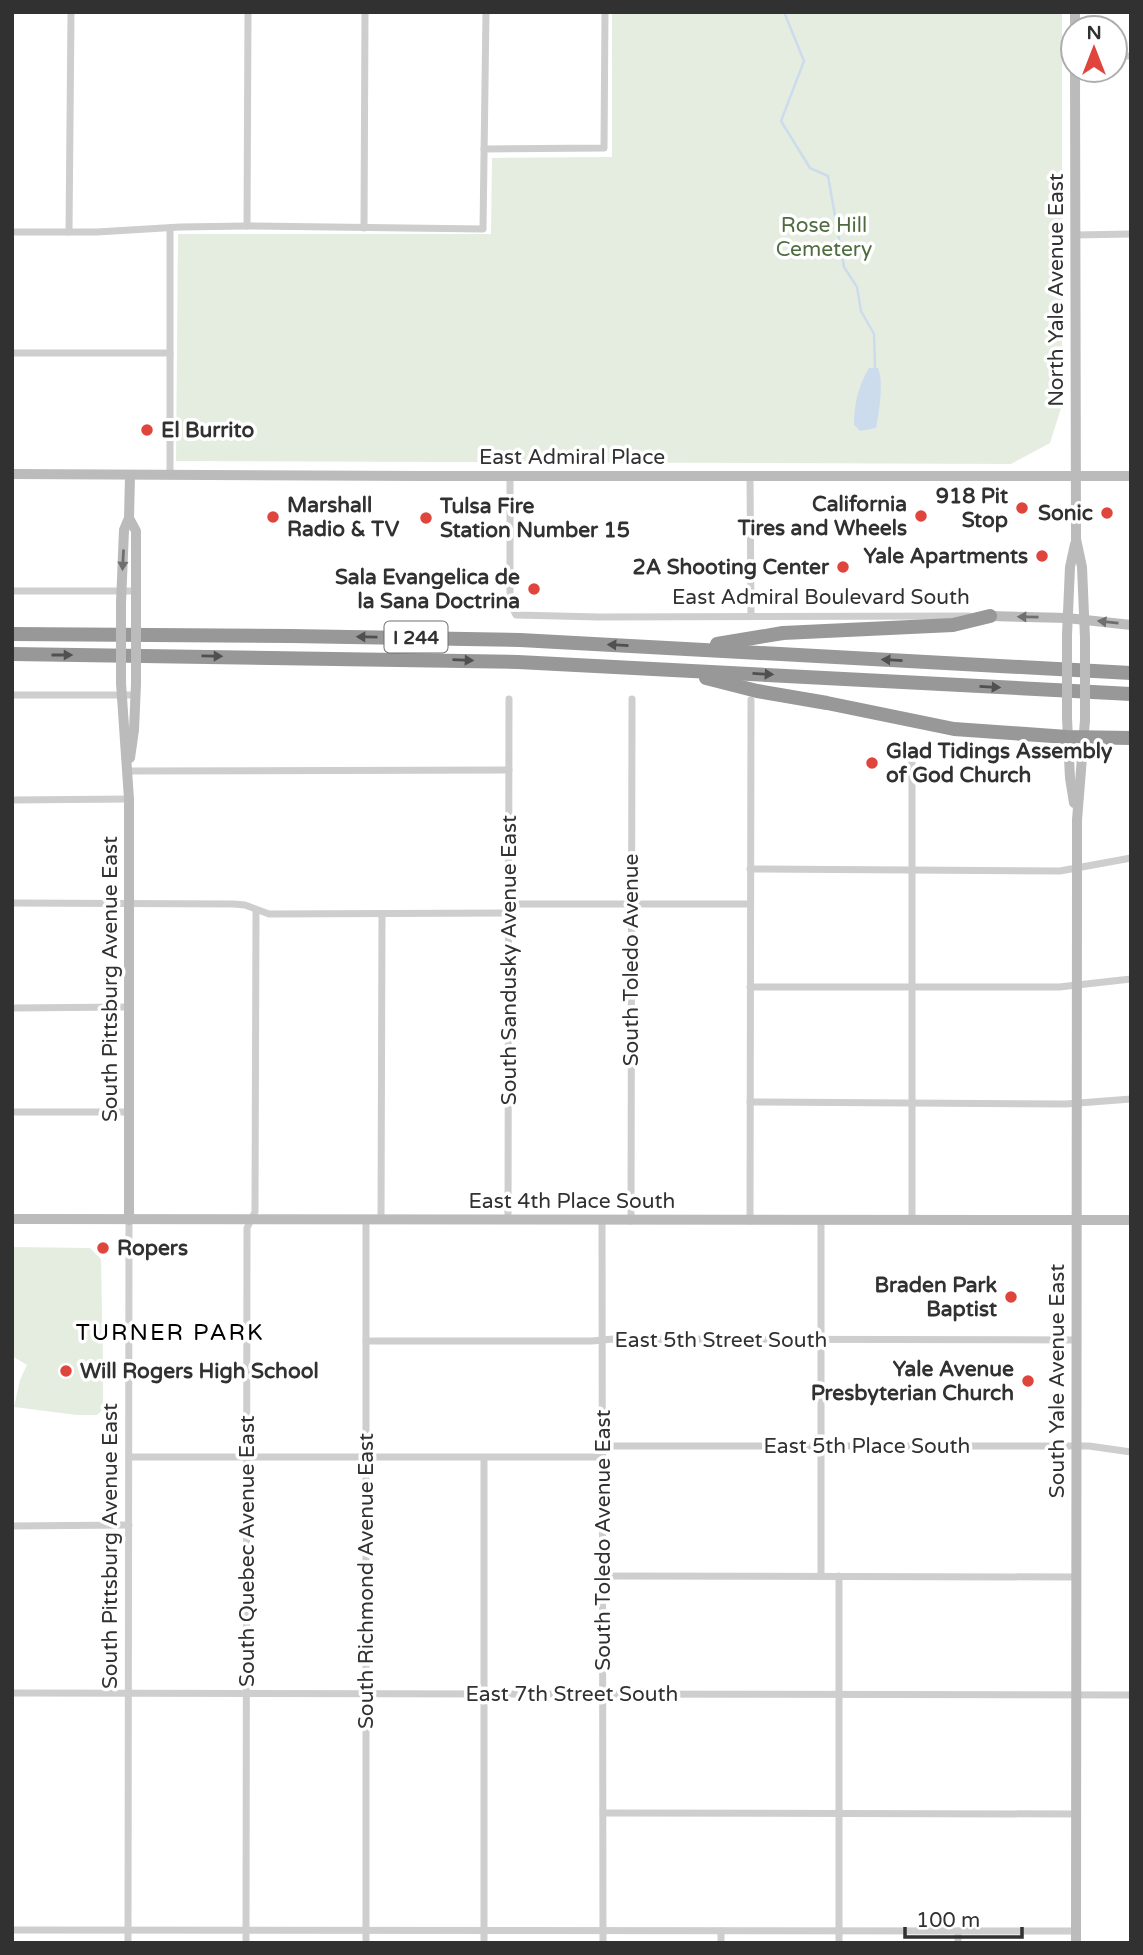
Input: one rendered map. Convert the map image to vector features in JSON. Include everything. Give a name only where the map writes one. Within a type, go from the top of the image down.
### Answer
[{"type":"highway","points":[[687,648],[783,633],[953,625],[990,616]]},
{"type":"highway","name":"I 244","points":[[12,634],[520,640],[1131,673]]},
{"type":"highway","name":"I 244","points":[[12,654],[405,659],[671,669],[1131,694]]},
{"type":"highway","points":[[671,669],[757,691],[954,729],[1085,738],[1131,738]]},
{"type":"main road","name":"North Yale Avenue East","points":[[1075,84],[1076,510]]},
{"type":"main road","name":"East Admiral Place","points":[[12,474],[1131,476]]},
{"type":"main road","name":"South Pittsburg Avenue East","points":[[129,1220],[129,799],[121,695],[121,597],[124,530],[129,518],[130,476]]},
{"type":"main road","name":"South Yale Avenue East","points":[[1076,510],[1085,638],[1085,738],[1077,820],[1076,1937]]},
{"type":"main road","name":"South Pittsburg Avenue East","points":[[128,771],[136,690],[136,531],[129,518]]},
{"type":"main road","name":"South Yale Avenue East","points":[[1076,538],[1070,567],[1067,618],[1067,737],[1077,820]]},
{"type":"main road","name":"East Admiral Boulevard South","points":[[990,616],[1067,618],[1131,625]]},
{"type":"main road","name":"East 4th Place South","points":[[12,1219],[1131,1220]]},
{"type":"street","points":[[69,232],[71,12]]},
{"type":"street","points":[[247,226],[248,12]]},
{"type":"street","points":[[364,228],[365,12]]},
{"type":"street","points":[[12,232],[247,226],[483,229],[486,12]]},
{"type":"street","points":[[484,149],[604,148],[605,12]]},
{"type":"street","points":[[170,228],[170,476]]},
{"type":"street","points":[[1075,235],[1131,234]]},
{"type":"street","points":[[12,353],[170,353]]},
{"type":"street","name":"East Admiral Boulevard South","points":[[510,476],[510,603],[513,612],[523,615],[599,618],[990,616]]},
{"type":"street","points":[[750,476],[751,616]]},
{"type":"street","points":[[12,591],[121,597],[136,591]]},
{"type":"street","points":[[12,695],[121,695],[136,690]]},
{"type":"street","name":"South Sandusky Avenue East","points":[[508,1220],[509,699]]},
{"type":"street","name":"South Toledo Avenue","points":[[631,1221],[632,699]]},
{"type":"street","points":[[750,1221],[751,700]]},
{"type":"street","points":[[912,750],[912,1221]]},
{"type":"street","points":[[128,771],[509,770]]},
{"type":"street","points":[[12,800],[129,799]]},
{"type":"street","points":[[750,869],[1060,871],[1131,858]]},
{"type":"street","points":[[12,903],[234,904],[269,914],[509,913]]},
{"type":"street","points":[[509,904],[750,904]]},
{"type":"street","name":"South Quebec Avenue East","points":[[246,1943],[247,1227],[255,1212],[256,910]]},
{"type":"street","points":[[381,1220],[382,914]]},
{"type":"street","points":[[750,986],[1059,987],[1131,979]]},
{"type":"street","points":[[12,1008],[129,1007]]},
{"type":"street","points":[[750,1102],[912,1104],[1077,1102],[1131,1098]]},
{"type":"street","points":[[12,1112],[130,1112]]},
{"type":"street","name":"South Pittsburg Avenue East","points":[[128,1943],[129,1220]]},
{"type":"street","name":"South Richmond Avenue East","points":[[366,1220],[366,1943]]},
{"type":"street","name":"South Toledo Avenue East","points":[[602,1221],[603,1943]]},
{"type":"street","points":[[821,1221],[821,1576]]},
{"type":"street","name":"East 5th Street South","points":[[366,1341],[1076,1340]]},
{"type":"street","name":"East 5th Place South","points":[[603,1446],[1077,1446],[1131,1452]]},
{"type":"street","points":[[129,1457],[603,1457]]},
{"type":"street","points":[[484,1458],[484,1943]]},
{"type":"street","points":[[12,1526],[129,1525]]},
{"type":"street","points":[[602,1576],[1077,1577]]},
{"type":"street","points":[[839,1576],[839,1943]]},
{"type":"street","name":"East 7th Street South","points":[[12,1693],[1131,1695]]},
{"type":"street","points":[[603,1813],[1076,1814]]},
{"type":"street","points":[[12,1930],[958,1931],[1076,1937]]},
{"type":"street","points":[[721,1931],[721,1943]]},
{"type":"street","points":[[958,1931],[958,1943]]},
{"type":"green space","name":"Rose Hill Cemetery","points":[[612,12],[1062,12],[1059,14],[1059,84],[1062,84],[1062,405],[1050,443],[1011,464],[176,461],[178,234],[491,234],[492,158],[612,157]]},
{"type":"green space","points":[[12,1247],[90,1248],[101,1259],[103,1365],[79,1368],[103,1367],[103,1409],[97,1415],[14,1407],[20,1380],[27,1365],[12,1356]]},
{"type":"water","points":[[869,368],[878,368],[880,374],[881,389],[876,428],[860,431],[854,425],[857,395]]},
{"type":"waterway","points":[[784,12],[804,61],[781,121],[810,168],[828,176],[844,267],[857,287],[861,311],[874,334],[875,368]]},
{"type":"place","name":"El Burrito","points":[[147,430]]},
{"type":"place","name":"918 Pit Stop","points":[[1022,508]]},
{"type":"place","name":"Sonic","points":[[1107,513]]},
{"type":"place","name":"California Tires and Wheels","points":[[921,516]]},
{"type":"place","name":"Marshall Radio & TV","points":[[273,517]]},
{"type":"place","name":"Tulsa Fire Station Number 15","points":[[426,518]]},
{"type":"place","name":"Yale Apartments","points":[[1042,556]]},
{"type":"place","name":"2A Shooting Center","points":[[843,567]]},
{"type":"place","name":"Sala Evangelica de la Sana Doctrina","points":[[534,589]]},
{"type":"place","name":"Glad Tidings Assembly of God Church","points":[[872,763]]},
{"type":"place","name":"Ropers","points":[[103,1248]]},
{"type":"place","name":"Braden Park Baptist","points":[[1011,1297]]},
{"type":"place","name":"Will Rogers High School","points":[[66,1371]]},
{"type":"place","name":"Yale Avenue Presbyterian Church","points":[[1028,1381]]},
{"type":"district","name":"TURNER PARK","points":[[170,1332]]}]
